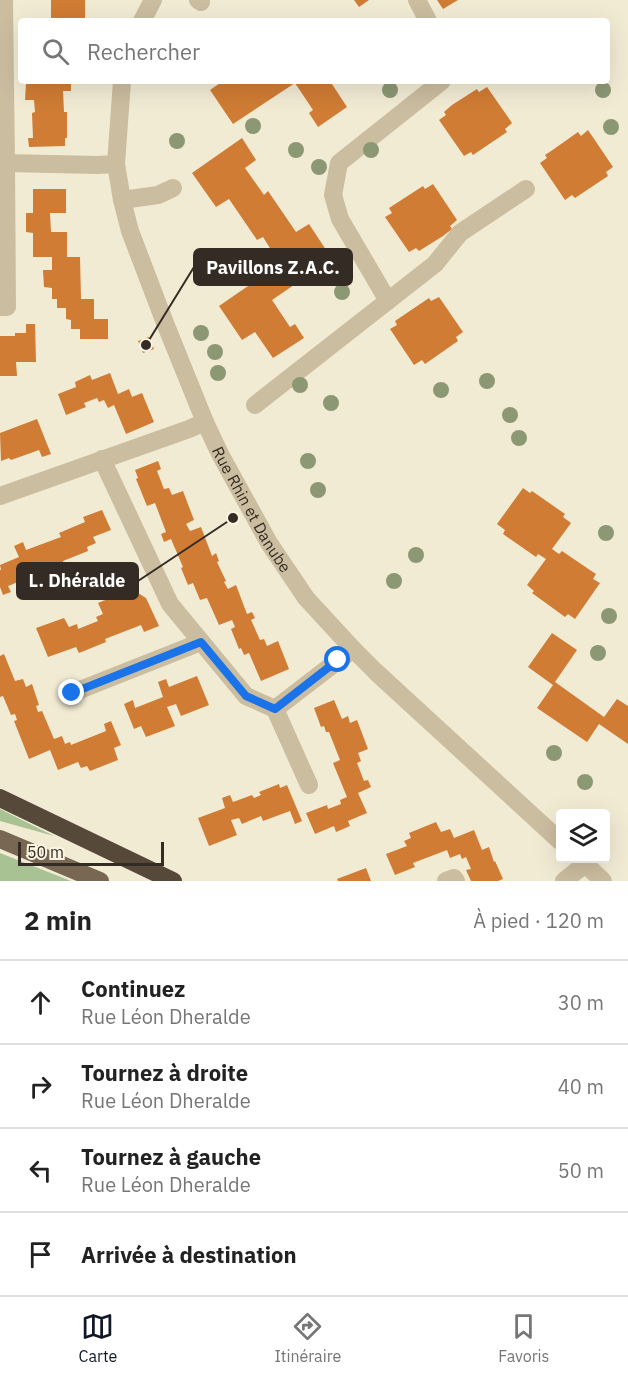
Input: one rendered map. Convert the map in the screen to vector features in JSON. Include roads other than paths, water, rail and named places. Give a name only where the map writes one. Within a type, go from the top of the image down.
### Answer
[{"type":"highway","points":[[0,798],[173,881]]},
{"type":"main road","points":[[2,840],[100,881]]},
{"type":"street","points":[[3,307],[6,163],[4,0]]},
{"type":"street","points":[[144,18],[153,0]]},
{"type":"street","points":[[417,0],[426,18]]},
{"type":"street","name":"Rue Rhin et Danube","points":[[122,84],[116,164],[130,231],[205,422],[269,543],[306,598],[353,649],[556,836]]},
{"type":"street","points":[[388,301],[340,219],[333,195],[339,163],[438,84]]},
{"type":"street","points":[[6,163],[116,164]]},
{"type":"street","points":[[122,200],[158,195],[173,188]]},
{"type":"street","points":[[255,405],[435,264],[460,233],[526,189]]},
{"type":"street","points":[[0,495],[205,422]]},
{"type":"street","points":[[102,459],[170,604],[246,696],[275,709],[309,785]]},
{"type":"street","points":[[72,693],[201,642]]},
{"type":"street","points":[[275,709],[353,649]]},
{"type":"street","points":[[564,881],[580,863]]},
{"type":"street","points":[[584,863],[603,881]]},
{"type":"street","points":[[446,881],[454,878],[456,881]]},
{"type":"place","name":"Pavillons Z.A.C.","points":[[146,345]]},
{"type":"place","name":"L. Dhéralde","points":[[233,518]]}]
